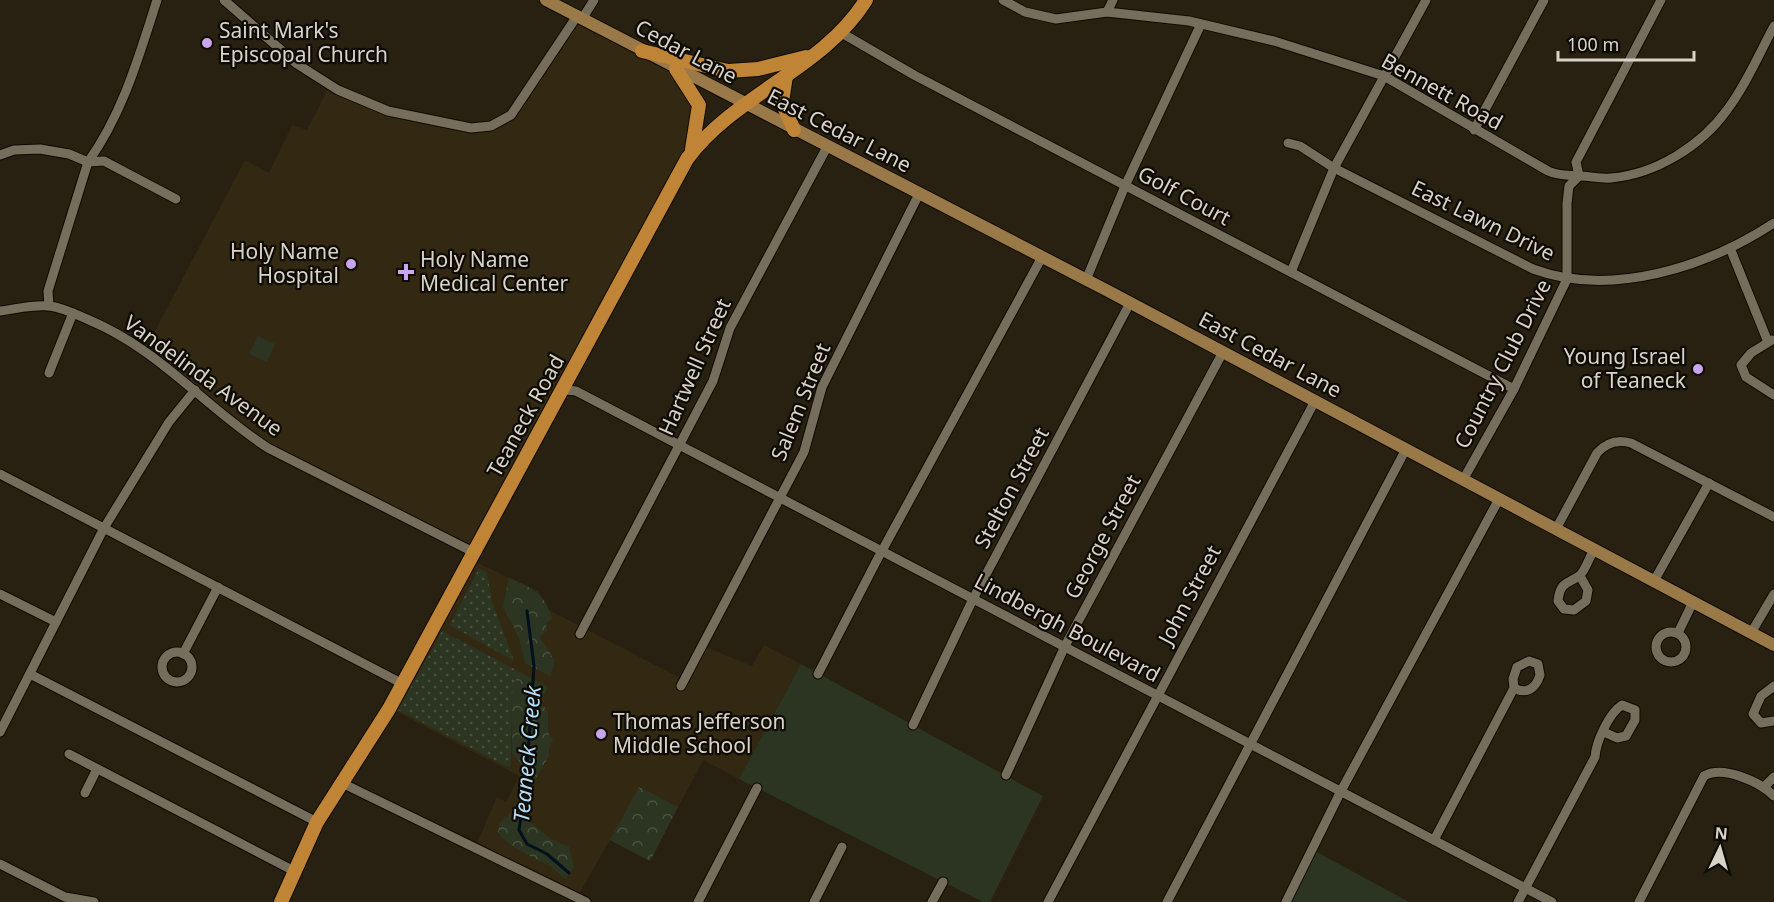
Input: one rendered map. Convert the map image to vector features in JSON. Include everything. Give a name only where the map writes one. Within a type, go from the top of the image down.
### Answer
[{"type":"main road","name":"Teaneck Road","points":[[281,902],[317,822],[344,784],[403,684],[473,552],[565,390],[651,224],[691,155],[710,133],[840,32],[866,0]]},
{"type":"main road","points":[[642,51],[728,71],[758,69],[811,56]]},
{"type":"main road","points":[[676,69],[699,105],[691,155]]},
{"type":"main road","points":[[786,76],[782,102],[794,130]]},
{"type":"street","points":[[49,306],[48,291],[88,162],[100,146],[126,94],[157,0]]},
{"type":"street","points":[[224,0],[297,64],[338,90],[406,116],[471,128],[491,126],[512,115],[594,0]]},
{"type":"street","name":"Cedar Lane","points":[[546,0],[745,105]]},
{"type":"street","name":"Bennett Road","points":[[1003,0],[1025,12],[1056,19],[1073,19],[1107,12],[1201,24],[1274,40],[1384,76],[1548,171],[1562,176],[1611,178],[1642,171],[1680,154],[1713,127],[1738,95],[1771,39],[1774,26]]},
{"type":"street","points":[[1107,12],[1113,0]]},
{"type":"street","points":[[1290,272],[1334,168],[1426,0]]},
{"type":"street","points":[[1474,130],[1544,0]]},
{"type":"street","name":"Country Club Drive","points":[[1463,480],[1514,389],[1567,279],[1567,203],[1569,186],[1579,176],[1576,162],[1661,0]]},
{"type":"street","points":[[1086,280],[1125,186],[1201,24]]},
{"type":"street","name":"Golf Court","points":[[840,32],[906,71],[1514,389]]},
{"type":"street","name":"East Cedar Lane","points":[[745,105],[1130,303],[1774,645]]},
{"type":"street","name":"East Lawn Drive","points":[[1288,143],[1300,146],[1334,168],[1533,269],[1567,279],[1596,280],[1650,274],[1702,259],[1730,248],[1774,223]]},
{"type":"street","name":"Hartwell Street","points":[[580,634],[713,381],[730,328],[827,147]]},
{"type":"street","points":[[0,155],[14,150],[40,149],[69,154],[88,162],[104,161],[176,199]]},
{"type":"street","name":"Salem Street","points":[[681,686],[804,452],[822,387],[919,194]]},
{"type":"street","points":[[1730,248],[1771,340],[1751,353],[1741,365],[1746,377],[1774,395]]},
{"type":"street","points":[[818,674],[882,551],[1042,257]]},
{"type":"street","name":"Stelton Street","points":[[913,725],[973,599],[1130,303]]},
{"type":"street","name":"Vandelinda Avenue","points":[[0,311],[27,306],[49,306],[73,313],[132,341],[195,390],[239,429],[268,448],[473,552]]},
{"type":"street","points":[[49,373],[73,313]]},
{"type":"street","name":"George Street","points":[[1005,776],[1065,646],[1223,352]]},
{"type":"street","points":[[1,728],[104,528],[169,422],[195,390]]},
{"type":"street","name":"Lindbergh Boulevard","points":[[565,390],[576,391],[1552,902]]},
{"type":"street","name":"John Street","points":[[1048,902],[1315,401]]},
{"type":"street","points":[[1556,529],[1597,453],[1616,441],[1630,443],[1774,517]]},
{"type":"street","points":[[1167,902],[1406,449]]},
{"type":"street","points":[[0,474],[403,684]]},
{"type":"street","points":[[1654,581],[1709,483]]},
{"type":"street","points":[[1286,902],[1341,791],[1499,499]]},
{"type":"street","points":[[1580,576],[1594,549]]},
{"type":"street","points":[[183,654],[218,587]]},
{"type":"street","points":[[0,594],[56,622]]},
{"type":"street","points":[[1751,633],[1774,594]]},
{"type":"street","points":[[1678,633],[1693,602]]},
{"type":"street","points":[[30,674],[317,822]]},
{"type":"street","points":[[1774,686],[1761,696],[1753,714],[1761,723],[1769,724],[1774,721]]},
{"type":"street","points":[[1434,840],[1514,688]]},
{"type":"street","points":[[1518,902],[1594,759],[1596,746],[1604,732]]},
{"type":"street","points":[[69,754],[294,871]]},
{"type":"street","points":[[85,793],[97,769]]},
{"type":"street","points":[[1639,902],[1704,776],[1716,771],[1764,787],[1774,796]]},
{"type":"street","points":[[1764,787],[1774,777]]},
{"type":"street","points":[[344,784],[586,902]]},
{"type":"street","points":[[698,902],[757,788]]},
{"type":"street","points":[[814,902],[842,848]]},
{"type":"street","points":[[0,864],[65,897],[94,902]]},
{"type":"street","points":[[932,902],[943,882]]},
{"type":"shaded area","name":"Holy Name Medical Center","points":[[577,16],[676,69],[694,94],[691,155],[473,552],[268,448],[145,350],[245,160],[269,173],[292,125],[307,130],[330,85],[363,102],[471,128],[502,121]]},
{"type":"shaded area","name":"Thomas Jefferson Middle School","points":[[469,559],[538,591],[545,608],[684,680],[703,646],[752,666],[764,645],[801,664],[739,779],[703,760],[650,861],[610,840],[577,897],[475,848],[497,797],[506,802],[519,776],[390,708]]},
{"type":"green space","points":[[258,336],[275,344],[267,362],[249,354]]},
{"type":"green space","points":[[479,568],[487,573],[492,602],[514,661],[450,625]]},
{"type":"green space","points":[[509,578],[536,592],[549,609],[552,618],[546,624],[547,632],[543,633],[540,638],[555,661],[550,676],[525,663],[519,638],[503,606]]},
{"type":"green space","points":[[442,631],[518,671],[511,699],[511,765],[508,767],[398,710]]},
{"type":"green space","points":[[801,664],[1043,796],[990,902],[983,902],[739,779]]},
{"type":"green space","points":[[518,671],[548,687],[540,703],[548,711],[548,733],[553,740],[549,748],[549,756],[536,778],[528,809],[529,821],[551,839],[569,847],[574,867],[565,879],[550,866],[513,846],[498,832],[500,822],[512,812],[516,805],[523,782],[523,766],[512,753],[511,699]]},
{"type":"green space","points":[[639,787],[678,807],[650,861],[610,840]]},
{"type":"green space","points":[[1313,850],[1409,902],[1286,902]]},
{"type":"waterway","name":"Teaneck Creek","points":[[527,611],[534,666],[526,783],[519,830],[527,844],[547,854],[569,873]]},
{"type":"place","name":"Saint Mark's Episcopal Church","points":[[207,43]]},
{"type":"place","name":"Holy Name Hospital","points":[[351,264]]},
{"type":"place","name":"Holy Name Medical Center","points":[[406,272]]},
{"type":"place","name":"Young Israel of Teaneck","points":[[1698,369]]},
{"type":"place","name":"Thomas Jefferson Middle School","points":[[601,734]]}]
